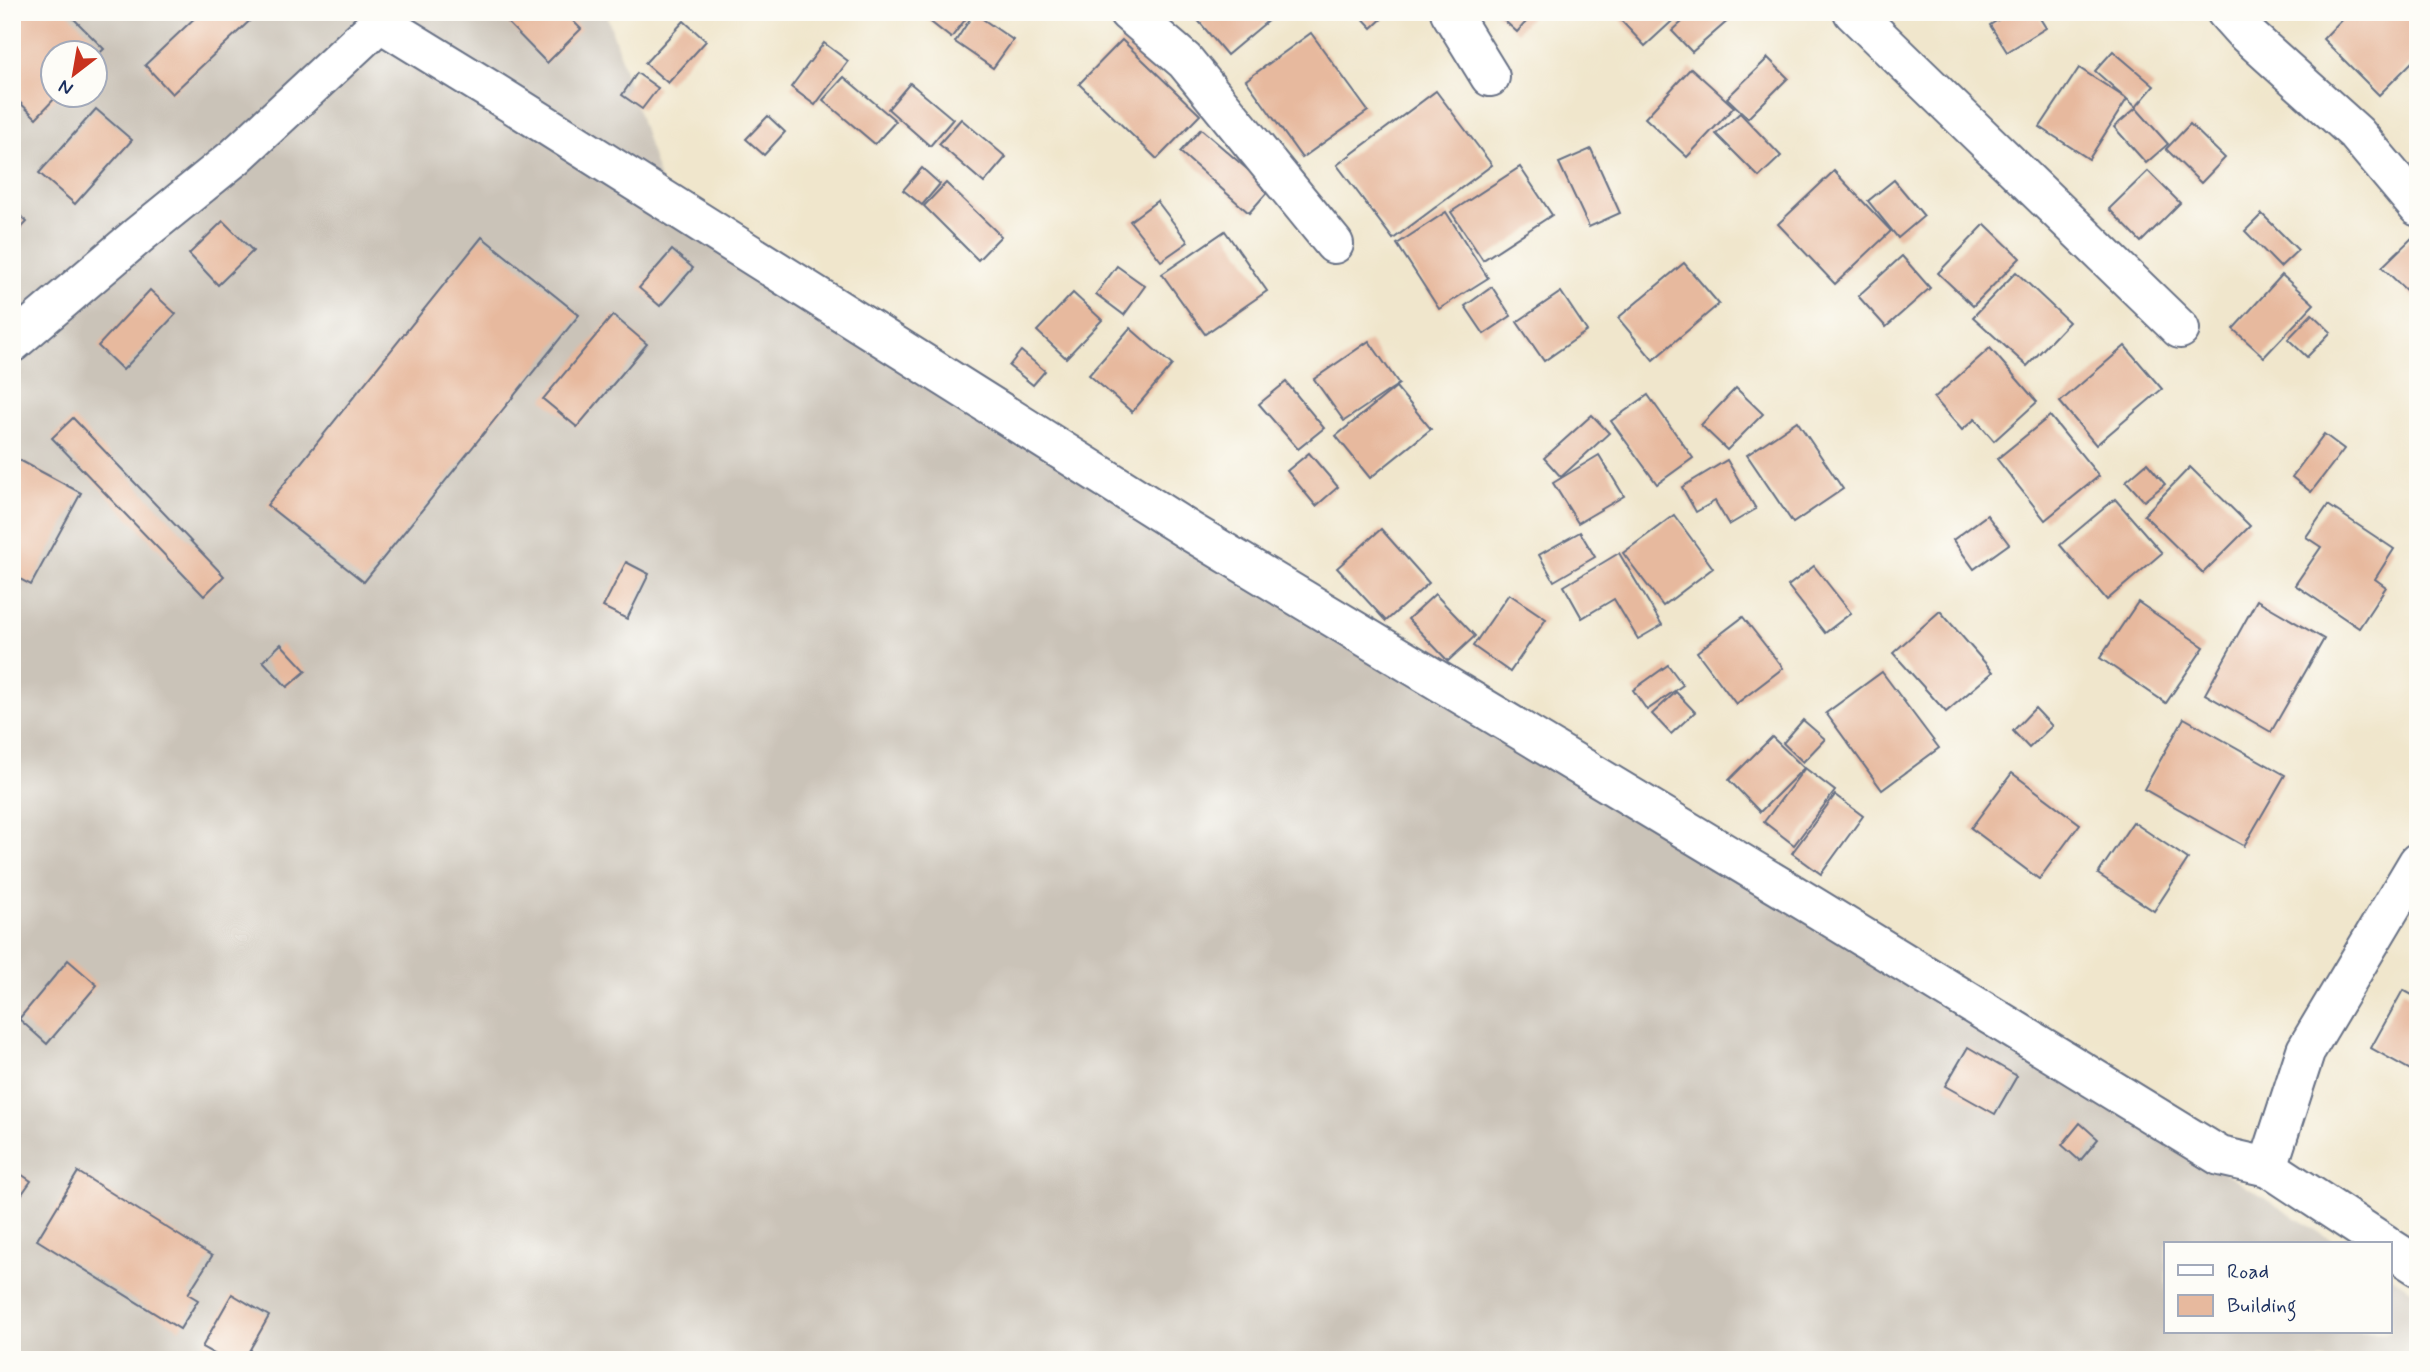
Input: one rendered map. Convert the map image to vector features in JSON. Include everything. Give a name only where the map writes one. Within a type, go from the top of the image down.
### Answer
[{"type":"street","points":[[1128,12],[1185,61],[1334,244]]},
{"type":"street","points":[[1450,12],[1490,76]]},
{"type":"street","points":[[1853,12],[2180,329]]},
{"type":"street","points":[[2226,12],[2243,31],[2356,133],[2418,207]]},
{"type":"street","points":[[12,343],[235,157],[386,18],[495,93],[1191,532],[1811,905],[2220,1156],[2268,1167],[2382,1242]]},
{"type":"street","points":[[2268,1167],[2306,1050],[2418,862]]},
{"type":"street","points":[[2392,1249],[2418,1266]]},
{"type":"shaded area","points":[[12,12],[606,12],[668,205],[2335,1242],[2164,1242],[2164,1334],[2392,1334],[2392,1277],[2414,1291],[2418,1286],[2418,1360],[12,1360]]},
{"type":"building","points":[[12,12],[67,12],[93,38],[38,38],[38,108],[46,108],[36,118],[12,95]]},
{"type":"building","points":[[201,12],[259,12],[172,94],[145,65]]},
{"type":"building","points":[[509,12],[564,12],[581,29],[547,63],[503,18]]},
{"type":"building","points":[[918,12],[971,12],[951,38]]},
{"type":"building","points":[[1191,12],[1274,12],[1276,14],[1227,55]]},
{"type":"building","points":[[1357,12],[1389,12],[1372,28]]},
{"type":"building","points":[[1495,12],[1535,12],[1517,32]]},
{"type":"building","points":[[1613,12],[1682,12],[1645,46]]},
{"type":"building","points":[[1693,12],[1738,12],[1692,52],[1672,31]]},
{"type":"building","points":[[2011,12],[2036,12],[2046,28],[2007,52],[1990,25]]},
{"type":"building","points":[[2349,12],[2418,12],[2418,56],[2379,95],[2323,39]]},
{"type":"building","points":[[974,13],[1013,40],[993,68],[955,42]]},
{"type":"building","points":[[684,21],[706,41],[668,83],[645,63]]},
{"type":"building","points":[[1311,33],[1368,111],[1302,158],[1246,80]]},
{"type":"building","points":[[1122,40],[1200,115],[1157,159],[1079,84]]},
{"type":"building","points":[[824,43],[848,61],[815,105],[791,87]]},
{"type":"building","points":[[2113,51],[2154,86],[2136,107],[2095,71]]},
{"type":"building","points":[[1768,58],[1788,78],[1748,118],[1727,98]]},
{"type":"building","points":[[1691,68],[1734,107],[1687,157],[1645,118]]},
{"type":"building","points":[[2079,68],[2127,99],[2089,159],[2040,127]]},
{"type":"building","points":[[637,73],[658,88],[642,109],[622,95]]},
{"type":"building","points":[[844,77],[896,121],[875,144],[823,100]]},
{"type":"building","points":[[910,83],[953,119],[930,146],[888,109]]},
{"type":"building","points":[[1436,91],[1492,165],[1393,239],[1337,165]]},
{"type":"building","points":[[2136,108],[2168,144],[2146,163],[2114,127]]},
{"type":"building","points":[[96,109],[132,140],[75,204],[39,173]]},
{"type":"building","points":[[1740,113],[1781,156],[1759,177],[1716,134]]},
{"type":"building","points":[[768,116],[785,132],[764,155],[746,139]]},
{"type":"building","points":[[961,119],[1006,157],[984,183],[939,144]]},
{"type":"building","points":[[2190,124],[2225,158],[2201,183],[2166,149]]},
{"type":"building","points":[[1201,129],[1270,189],[1249,213],[1180,152]]},
{"type":"building","points":[[1591,149],[1620,213],[1589,227],[1559,163]]},
{"type":"building","points":[[1520,167],[1552,215],[1483,260],[1451,212]]},
{"type":"building","points":[[922,168],[940,184],[922,205],[903,190]]},
{"type":"building","points":[[1834,171],[1891,231],[1835,284],[1778,224]]},
{"type":"building","points":[[2148,171],[2180,203],[2141,242],[2109,209]]},
{"type":"building","points":[[1894,180],[1924,216],[1898,238],[1868,201]]},
{"type":"building","points":[[946,183],[1001,236],[978,260],[924,206]]},
{"type":"building","points":[[1157,201],[1188,242],[1161,261],[1130,221]]},
{"type":"building","points":[[15,211],[27,222],[12,238],[12,215]]},
{"type":"building","points":[[1446,212],[1488,278],[1439,309],[1397,244]]},
{"type":"building","points":[[2262,214],[2298,250],[2280,267],[2245,231]]},
{"type":"building","points":[[223,221],[253,251],[218,285],[189,254]]},
{"type":"building","points":[[1985,224],[2020,258],[1973,306],[1938,273]]},
{"type":"building","points":[[1225,231],[1267,291],[1205,334],[1162,274]]},
{"type":"building","points":[[2418,232],[2418,302],[2382,267]]},
{"type":"building","points":[[482,237],[579,315],[364,582],[267,505]]},
{"type":"building","points":[[672,250],[693,268],[660,306],[639,288]]},
{"type":"building","points":[[1902,256],[1930,288],[1886,327],[1858,296]]},
{"type":"building","points":[[1684,263],[1719,304],[1653,360],[1618,318]]},
{"type":"building","points":[[1117,266],[1145,286],[1124,315],[1096,294]]},
{"type":"building","points":[[2016,272],[2069,322],[2027,366],[1973,317]]},
{"type":"building","points":[[2282,275],[2314,304],[2264,357],[2233,329]]},
{"type":"building","points":[[1492,287],[1511,316],[1484,334],[1465,306]]},
{"type":"building","points":[[150,290],[176,314],[123,370],[98,346]]},
{"type":"building","points":[[1561,292],[1587,331],[1544,361],[1517,322]]},
{"type":"building","points":[[1073,293],[1102,320],[1066,358],[1037,331]]},
{"type":"building","points":[[2312,314],[2331,332],[2307,357],[2288,339]]},
{"type":"building","points":[[613,315],[647,344],[577,427],[543,399]]},
{"type":"building","points":[[1130,328],[1172,365],[1132,412],[1089,375]]},
{"type":"building","points":[[1369,341],[1399,384],[1344,421],[1314,379]]},
{"type":"building","points":[[2125,346],[2162,389],[2096,445],[2060,402]]},
{"type":"building","points":[[1990,348],[2037,402],[1994,441],[1975,419],[1962,430],[1934,398]]},
{"type":"building","points":[[1021,351],[1045,371],[1033,385],[1009,366]]},
{"type":"building","points":[[1286,382],[1324,428],[1298,449],[1259,404]]},
{"type":"building","points":[[1396,387],[1431,429],[1370,478],[1336,436]]},
{"type":"building","points":[[1736,388],[1763,414],[1727,450],[1701,425]]},
{"type":"building","points":[[1648,395],[1693,458],[1657,484],[1611,421]]},
{"type":"building","points":[[1592,415],[1609,433],[1561,477],[1544,458]]},
{"type":"building","points":[[2050,416],[2099,476],[2045,520],[1997,459]]},
{"type":"building","points":[[73,418],[224,576],[204,596],[52,438]]},
{"type":"building","points":[[1797,421],[1843,489],[1793,523],[1747,455]]},
{"type":"building","points":[[2324,434],[2344,449],[2311,492],[2292,477]]},
{"type":"building","points":[[1309,453],[1338,487],[1316,506],[1287,471]]},
{"type":"building","points":[[1599,455],[1624,496],[1578,523],[1553,483]]},
{"type":"building","points":[[12,456],[81,493],[31,585],[12,575]]},
{"type":"building","points":[[1727,460],[1756,509],[1729,525],[1715,501],[1696,512],[1682,487]]},
{"type":"building","points":[[2147,463],[2165,484],[2144,501],[2126,481]]},
{"type":"building","points":[[2190,467],[2250,526],[2203,573],[2144,515]]},
{"type":"building","points":[[2115,499],[2162,553],[2107,600],[2060,545]]},
{"type":"building","points":[[2328,505],[2394,549],[2375,579],[2386,587],[2359,628],[2295,585],[2321,547],[2306,537]]},
{"type":"building","points":[[1674,515],[1713,568],[1663,606],[1623,553]]},
{"type":"building","points":[[1987,515],[2009,544],[1974,569],[1953,540]]},
{"type":"building","points":[[1381,529],[1429,583],[1386,621],[1337,568]]},
{"type":"building","points":[[1580,532],[1595,557],[1554,581],[1539,555]]},
{"type":"building","points":[[1619,553],[1662,625],[1638,639],[1614,599],[1582,618],[1564,586]]},
{"type":"building","points":[[626,562],[649,574],[627,619],[603,607]]},
{"type":"building","points":[[1814,566],[1851,613],[1825,633],[1788,586]]},
{"type":"building","points":[[1435,594],[1475,636],[1448,661],[1408,619]]},
{"type":"building","points":[[1509,594],[1546,619],[1510,672],[1473,646]]},
{"type":"building","points":[[2257,600],[2324,639],[2271,732],[2205,694]]},
{"type":"building","points":[[2138,602],[2204,647],[2166,703],[2100,658]]},
{"type":"building","points":[[1940,611],[1993,672],[1946,712],[1893,653]]},
{"type":"building","points":[[1743,617],[1783,668],[1736,704],[1697,652]]},
{"type":"building","points":[[281,644],[306,671],[287,687],[263,661]]},
{"type":"building","points":[[1668,665],[1683,685],[1647,710],[1633,690]]},
{"type":"building","points":[[1882,672],[1939,748],[1882,790],[1826,713]]},
{"type":"building","points":[[1676,692],[1695,712],[1671,734],[1652,714]]},
{"type":"building","points":[[2035,708],[2052,726],[2029,748],[2013,731]]},
{"type":"building","points":[[2184,718],[2285,775],[2244,846],[2144,789]]},
{"type":"building","points":[[1803,720],[1825,739],[1803,762],[1783,743]]},
{"type":"building","points":[[1772,737],[1804,768],[1760,812],[1729,780]]},
{"type":"building","points":[[1805,768],[1835,791],[1794,845],[1764,822]]},
{"type":"building","points":[[2012,773],[2080,824],[2039,879],[1971,828]]},
{"type":"building","points":[[1835,795],[1863,816],[1821,874],[1792,853]]},
{"type":"building","points":[[2133,822],[2188,859],[2154,911],[2098,874]]},
{"type":"building","points":[[68,960],[97,985],[47,1044],[19,1019]]},
{"type":"building","points":[[2403,990],[2418,998],[2418,1074],[2371,1048]]},
{"type":"building","points":[[1968,1047],[2017,1076],[1995,1114],[1945,1086]]},
{"type":"building","points":[[2080,1123],[2098,1139],[2080,1161],[2062,1145]]},
{"type":"building","points":[[12,1168],[31,1181],[12,1208]]},
{"type":"building","points":[[78,1172],[212,1256],[188,1294],[198,1300],[180,1329],[37,1240]]},
{"type":"building","points":[[232,1294],[269,1316],[244,1360],[225,1360],[202,1347]]}]
